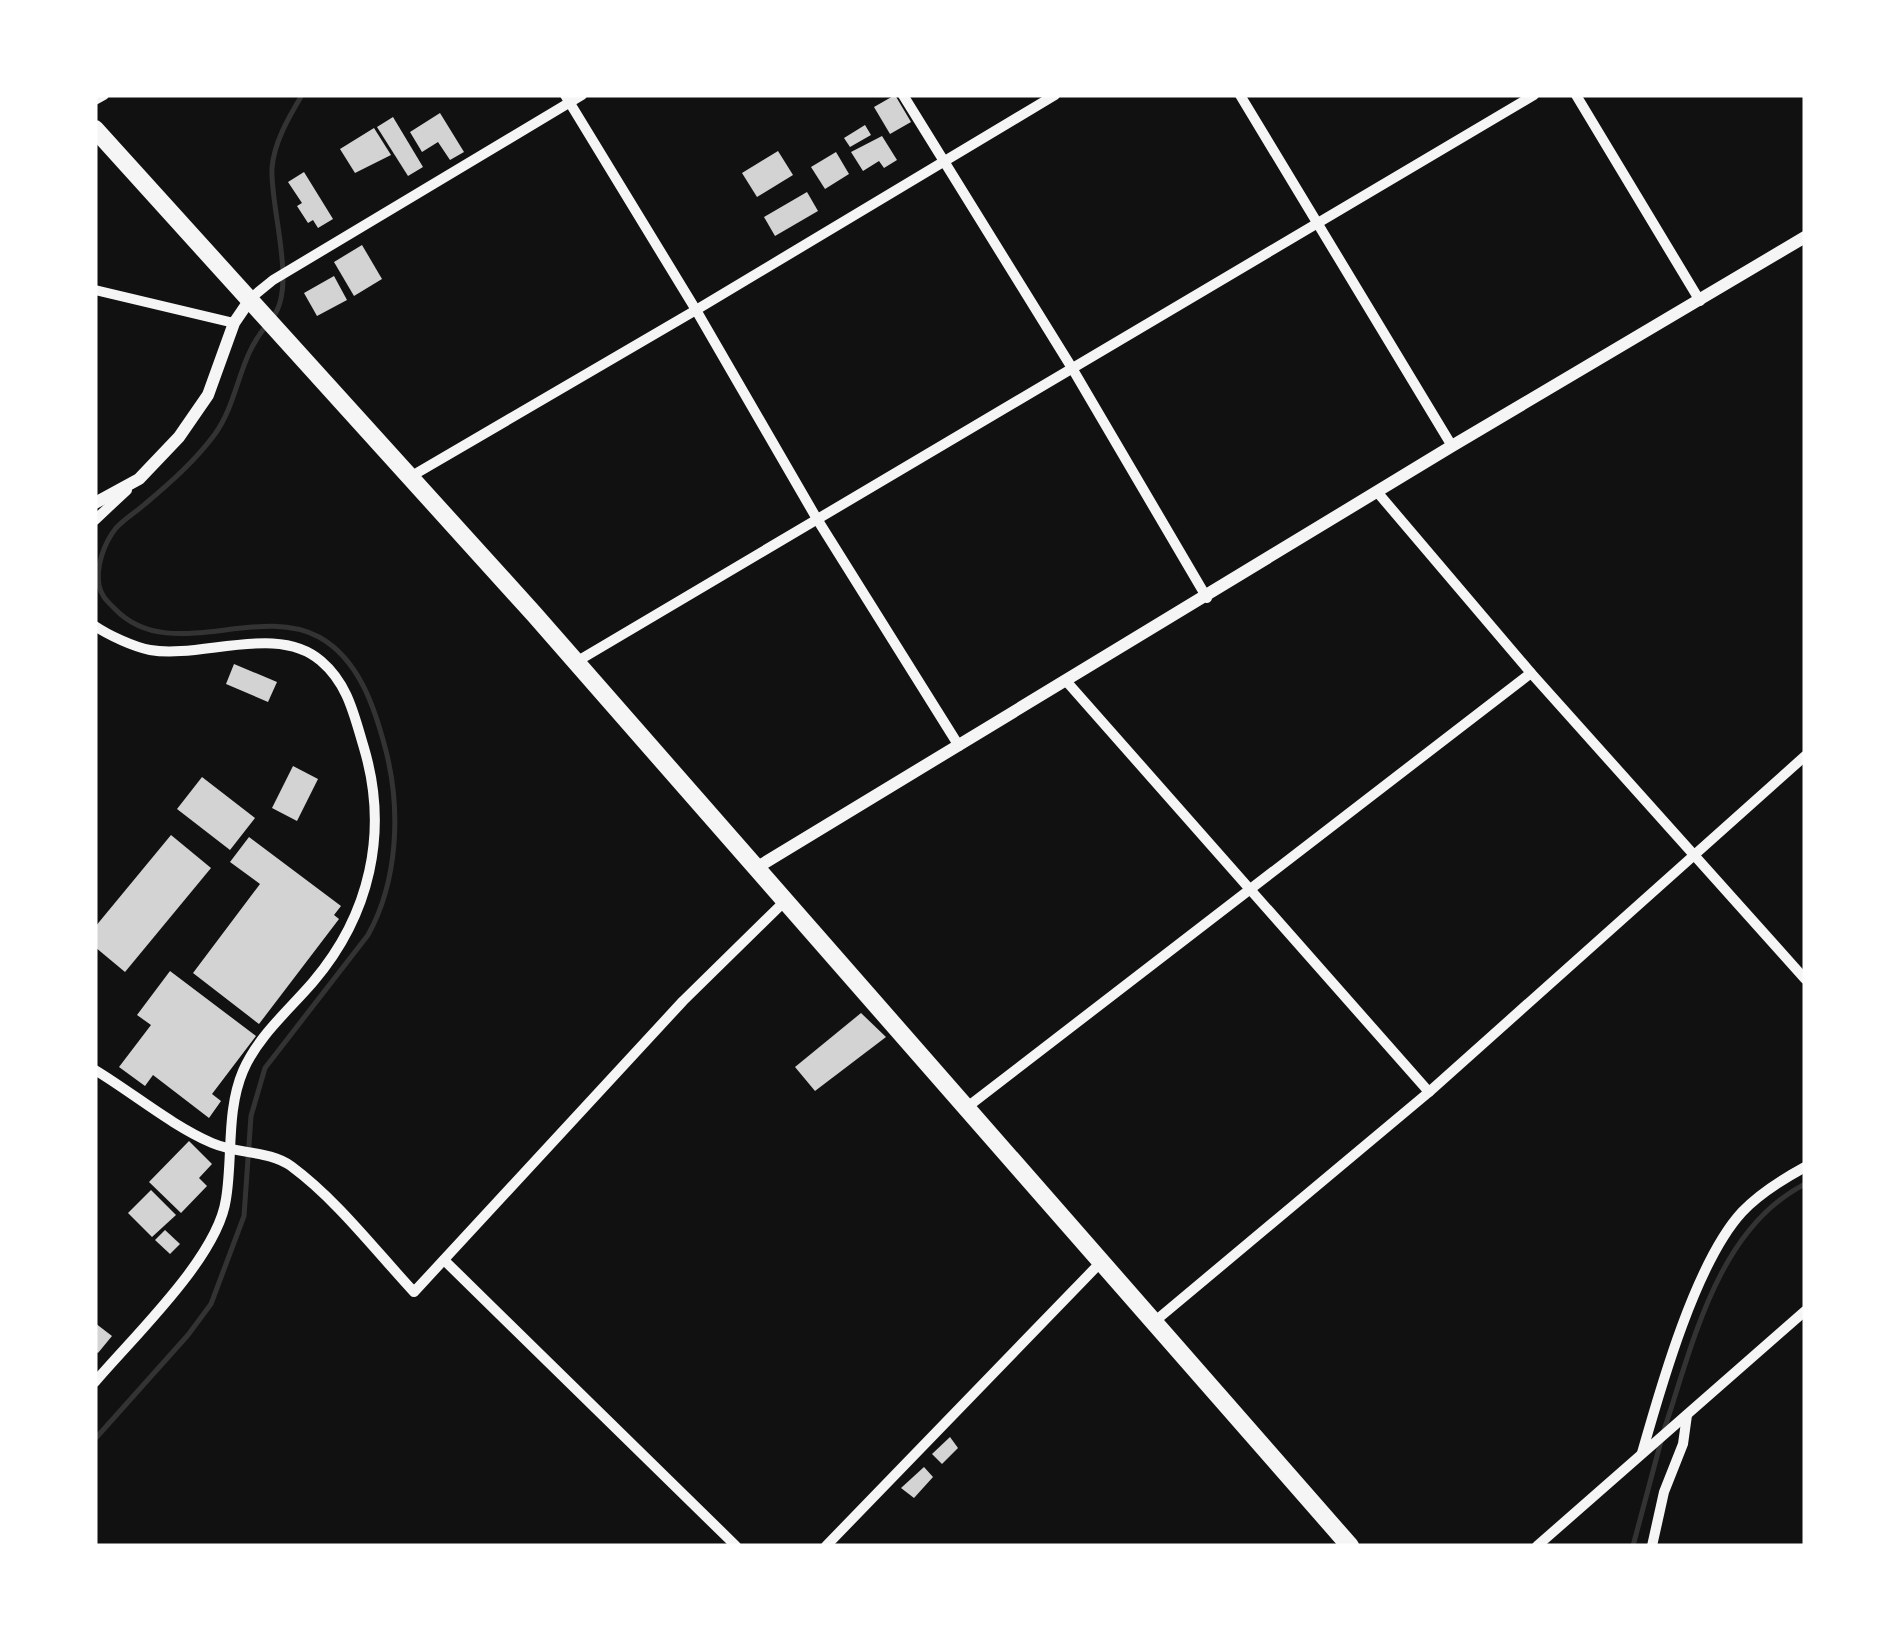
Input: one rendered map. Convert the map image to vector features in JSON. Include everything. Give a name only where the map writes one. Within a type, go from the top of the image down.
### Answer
[{"type":"highway","points":[[95,129],[276,325],[576,662],[1350,1546]]},
{"type":"street","points":[[95,100],[104,95]]},
{"type":"street","points":[[95,520],[180,437],[208,396],[234,323],[273,280],[568,99],[582,95]]},
{"type":"street","points":[[903,95],[1072,368],[1207,598]]},
{"type":"street","points":[[410,476],[1055,95]]},
{"type":"street","points":[[1240,95],[1452,446]]},
{"type":"street","points":[[576,662],[1534,95]]},
{"type":"street","points":[[1576,95],[1700,300]]},
{"type":"street","points":[[568,99],[817,519],[960,746]]},
{"type":"street","points":[[756,868],[1805,237]]},
{"type":"street","points":[[95,290],[234,323]]},
{"type":"street","points":[[95,502],[139,479]]},
{"type":"street","points":[[1378,493],[1530,673],[1805,978]]},
{"type":"street","points":[[95,626],[150,650],[257,644],[302,649],[317,657],[337,675],[351,703],[372,773],[377,842],[355,918],[316,978],[256,1046],[241,1075],[234,1151],[216,1234],[190,1271],[95,1382]]},
{"type":"street","points":[[966,1108],[1530,673]]},
{"type":"street","points":[[1066,682],[1429,1092]]},
{"type":"street","points":[[1154,1322],[1429,1092],[1805,756]]},
{"type":"street","points":[[95,1070],[207,1140],[234,1151],[269,1154],[288,1164],[315,1186],[414,1292],[683,1001],[785,901]]},
{"type":"street","points":[[1646,1450],[1660,1390],[1720,1241],[1743,1212],[1776,1183],[1805,1167]]},
{"type":"street","points":[[444,1260],[736,1546]]},
{"type":"street","points":[[826,1546],[1101,1262]]},
{"type":"street","points":[[1537,1546],[1805,1311]]},
{"type":"street","points":[[1652,1546],[1664,1492],[1683,1444],[1688,1414]]},
{"type":"building","points":[[895,95],[911,122],[890,134],[874,107]]},
{"type":"building","points":[[440,113],[464,152],[450,160],[438,142],[422,152],[410,132]]},
{"type":"building","points":[[393,117],[423,167],[408,176],[377,127]]},
{"type":"building","points":[[865,125],[871,135],[850,147],[844,138]]},
{"type":"building","points":[[374,128],[391,155],[355,173],[340,149]]},
{"type":"building","points":[[882,136],[897,160],[884,168],[879,161],[863,171],[851,152]]},
{"type":"building","points":[[778,151],[793,175],[757,197],[742,173]]},
{"type":"building","points":[[836,152],[849,174],[825,189],[811,167]]},
{"type":"building","points":[[304,172],[333,219],[318,228],[313,220],[308,223],[297,206],[302,203],[288,182]]},
{"type":"building","points":[[807,192],[818,211],[775,236],[764,217]]},
{"type":"building","points":[[362,245],[382,279],[354,296],[334,262]]},
{"type":"building","points":[[334,276],[347,300],[317,316],[304,293]]},
{"type":"building","points":[[234,664],[277,682],[268,702],[226,684]]},
{"type":"building","points":[[293,766],[318,779],[297,821],[272,808]]},
{"type":"building","points":[[202,777],[255,818],[230,850],[177,809]]},
{"type":"building","points":[[171,835],[211,868],[125,972],[95,947],[95,927]]},
{"type":"building","points":[[249,837],[341,906],[334,915],[339,919],[259,1024],[193,973],[260,884],[230,862]]},
{"type":"building","points":[[170,971],[256,1036],[212,1094],[221,1101],[209,1118],[153,1075],[145,1086],[119,1067],[151,1025],[137,1015]]},
{"type":"building","points":[[861,1013],[886,1037],[815,1091],[795,1067]]},
{"type":"building","points":[[189,1141],[212,1164],[199,1178],[207,1186],[181,1213],[149,1182]]},
{"type":"building","points":[[151,1190],[176,1215],[152,1237],[128,1213]]},
{"type":"building","points":[[165,1230],[180,1244],[170,1254],[155,1240]]},
{"type":"building","points":[[95,1323],[112,1336],[98,1353],[95,1351]]},
{"type":"building","points":[[950,1437],[958,1448],[942,1464],[932,1454]]},
{"type":"building","points":[[924,1467],[933,1477],[914,1498],[901,1488]]},
{"type":"waterway","points":[[273,317],[283,286],[272,185],[273,158],[302,95]]},
{"type":"waterway","points":[[95,1439],[211,1304],[244,1216],[251,1116],[265,1068],[368,935],[391,869],[394,797],[386,751],[363,686],[333,646],[295,628],[161,632],[137,625],[115,609],[99,585],[100,563],[112,534],[182,471],[215,434],[250,352],[266,326]]},
{"type":"waterway","points":[[1664,1430],[1698,1326],[1729,1259],[1750,1229],[1775,1204],[1805,1184]]},
{"type":"waterway","points":[[1633,1546],[1661,1441]]}]
